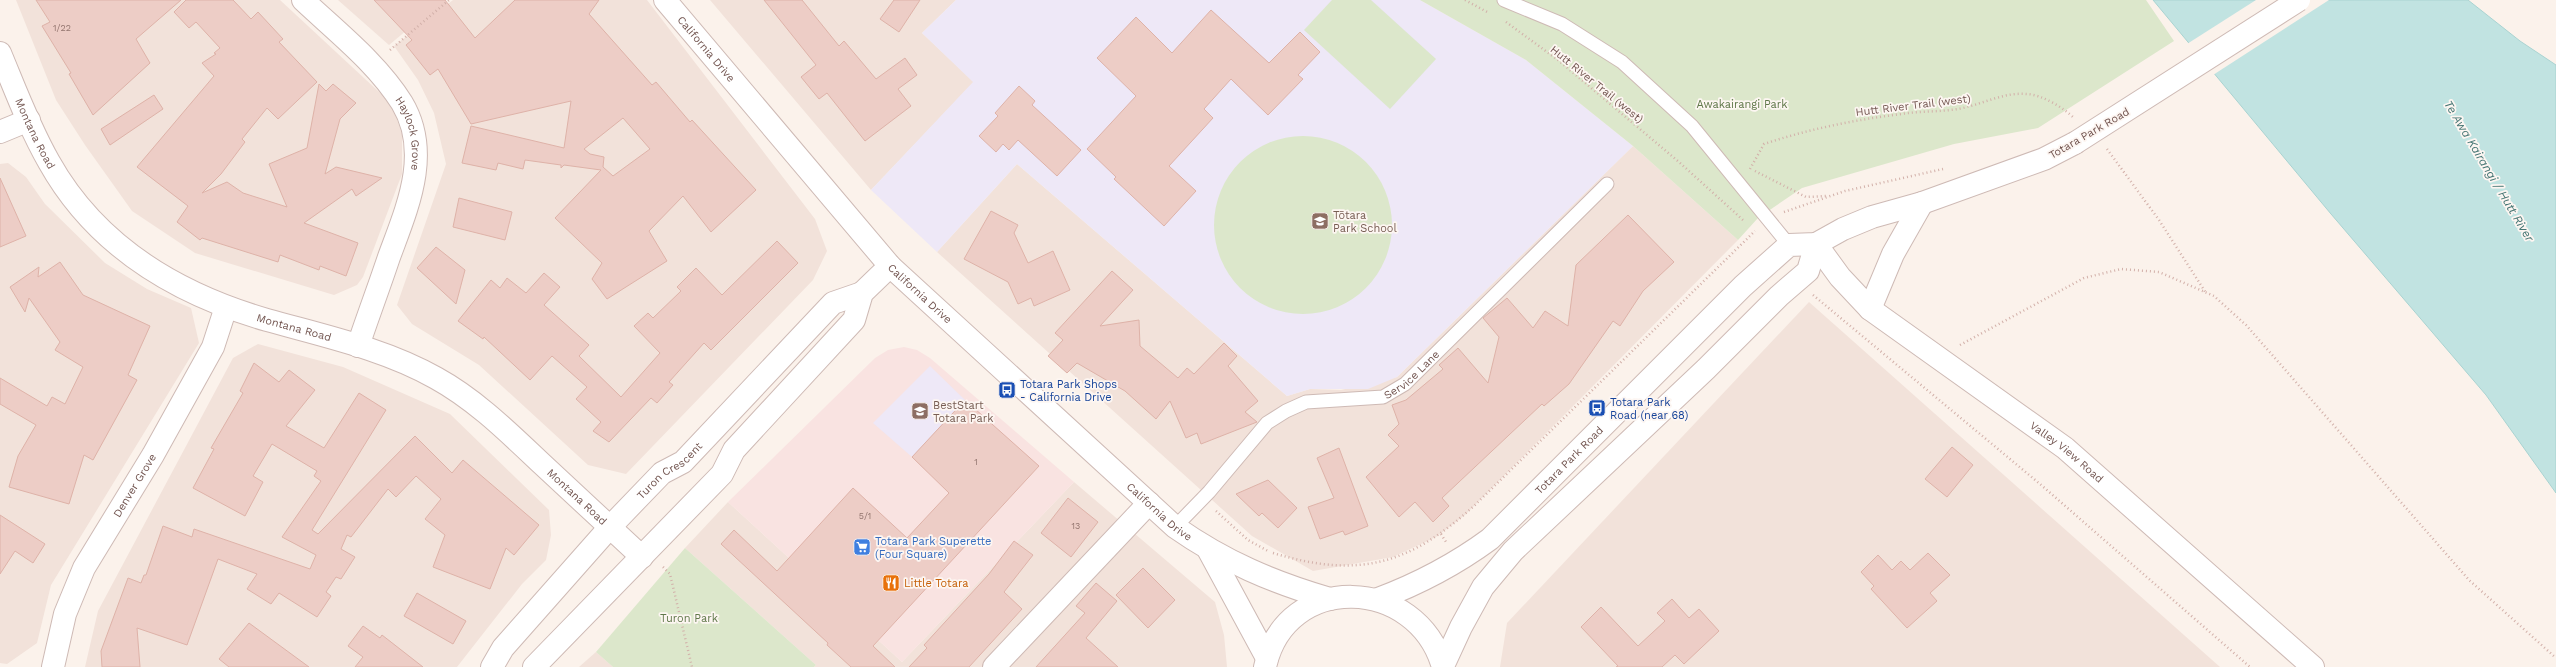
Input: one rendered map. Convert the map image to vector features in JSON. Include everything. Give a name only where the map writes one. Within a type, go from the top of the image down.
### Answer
[{"type":"street","name":"Haylock Grove","points":[[303,0],[372,65],[398,98],[411,123],[416,146],[416,169],[405,212],[358,346]]},
{"type":"street","name":"California Drive","points":[[665,0],[890,266],[1175,527],[1209,551],[1259,576],[1330,599]]},
{"type":"street","name":"Totara Park Road","points":[[1378,599],[1414,586],[1467,556],[1490,539],[1743,286],[1788,245],[1816,244],[1843,229],[1872,217],[1922,203],[2044,159],[2078,133],[2299,0]]},
{"type":"street","name":"Montana Road","points":[[0,52],[48,161],[67,192],[88,217],[118,246],[147,268],[181,288],[226,307],[358,346],[425,372],[460,393],[491,417],[610,527],[644,555]]},
{"type":"street","points":[[0,132],[29,120]]},
{"type":"street","points":[[1870,309],[1893,254],[1922,203]]},
{"type":"street","points":[[1443,666],[1461,627],[1483,587],[1513,551],[1706,369],[1779,296],[1808,271],[1816,244]]},
{"type":"street","name":"Valley View Road","points":[[1816,244],[1840,277],[1870,309],[1939,356],[2064,448],[2313,667]]},
{"type":"street","name":"Turon Crescent","points":[[492,667],[502,648],[610,527],[662,473],[683,462],[833,303],[862,293],[890,266]]},
{"type":"street","name":"Turon Crescent","points":[[534,667],[722,474],[734,450],[854,320],[862,293]]},
{"type":"street","name":"Denver Grove","points":[[52,667],[65,614],[84,568],[153,455],[213,347],[226,307]]},
{"type":"street","points":[[994,667],[1149,503]]},
{"type":"street","name":"California Drive","points":[[1209,551],[1266,662]]},
{"type":"street","points":[[1266,662],[1277,638],[1291,620],[1310,607],[1330,599],[1362,596],[1378,599],[1400,608],[1420,623],[1434,643],[1443,666]]},
{"type":"lane","points":[[1504,0],[1562,24],[1622,62],[1692,126],[1788,245]]},
{"type":"lane","name":"Service Lane","points":[[1175,527],[1210,492],[1267,423],[1286,411],[1306,402],[1383,397],[1405,384],[1607,184]]},
{"type":"path","points":[[372,65],[449,0]]},
{"type":"path","points":[[1465,0],[1496,16]]},
{"type":"path","name":"Hutt River Trail (west)","points":[[1503,20],[1558,60],[1679,162],[1746,223]]},
{"type":"path","name":"Hutt River Trail (west)","points":[[1832,195],[1806,197],[1750,168],[1764,144],[1783,138],[1836,124],[1902,113],[1957,109],[1981,104],[2003,96],[2027,93],[2064,108],[2078,133]]},
{"type":"path","points":[[2102,145],[2114,156],[2206,293]]},
{"type":"path","name":"Hutt River Trail (west)","points":[[1215,510],[1248,540],[1272,553],[1319,565],[1368,564],[1401,556],[1425,545],[1452,525],[1475,505],[1755,231],[1786,211],[1832,195],[1951,167]]},
{"type":"path","points":[[1750,227],[1755,231]]},
{"type":"path","points":[[1939,356],[2084,278],[2122,269],[2159,272],[2214,296],[2246,325],[2469,580],[2556,658]]},
{"type":"path","points":[[1812,294],[2040,484],[2250,667]]},
{"type":"path","points":[[644,555],[670,574],[692,667]]},
{"type":"shaded area","points":[[16,0],[280,0],[392,104],[402,134],[402,174],[363,277],[357,285],[334,295],[195,253],[132,211],[85,145],[56,100]]},
{"type":"shaded area","points":[[338,0],[443,0],[389,45]]},
{"type":"shaded area","points":[[453,0],[647,0],[815,219],[827,251],[813,280],[626,474],[588,465],[479,365],[412,324],[397,305],[446,164],[434,113],[418,80],[394,46]]},
{"type":"shaded area","points":[[710,0],[956,0],[922,33],[974,82],[871,190]]},
{"type":"shaded area","name":"Tōtara Park School","points":[[956,0],[1420,0],[1526,60],[1633,146],[1397,377],[1368,389],[1310,389],[1287,396],[1017,164],[937,252],[871,190],[973,82],[922,33]]},
{"type":"shaded area","points":[[1633,146],[1738,240],[1465,515],[1436,537],[1393,557],[1313,571],[1252,536],[937,252],[1017,164],[1287,396],[1310,389],[1341,390],[1397,377]]},
{"type":"shaded area","points":[[8,163],[26,177],[45,204],[105,263],[147,289],[191,308],[199,343],[51,585],[37,643],[7,664],[0,663],[0,164]]},
{"type":"shaded area","points":[[1809,302],[2220,667],[1500,667],[1507,623]]},
{"type":"shaded area","points":[[258,344],[343,367],[450,414],[549,510],[551,535],[546,560],[522,584],[457,667],[85,667],[98,611],[233,358]]},
{"type":"shaded area","points":[[904,347],[917,350],[930,358],[1074,482],[902,662],[728,502],[875,358],[888,350]]},
{"type":"shaded area","name":"BestStart Totara Park","points":[[930,366],[965,400],[912,457],[873,423]]},
{"type":"shaded area","points":[[1074,482],[1215,602],[1224,635],[1227,667],[814,667],[816,665],[685,548],[728,502],[902,662]]},
{"type":"shaded area","points":[[596,652],[613,667],[579,667]]},
{"type":"green space","points":[[1332,0],[1371,0],[1436,59],[1390,109],[1304,30]]},
{"type":"green space","name":"Awakairangi Park","points":[[1420,0],[2146,0],[2174,41],[2038,128],[1954,144],[1802,188],[1758,218],[1738,240],[1633,146],[1526,60]]},
{"type":"green space","points":[[1303,136],[1320,138],[1337,143],[1352,151],[1366,162],[1377,176],[1385,191],[1390,208],[1392,225],[1390,242],[1385,259],[1377,274],[1366,288],[1352,299],[1337,307],[1320,312],[1303,314],[1286,312],[1269,307],[1254,299],[1240,288],[1229,274],[1221,259],[1216,242],[1214,225],[1216,208],[1221,191],[1229,176],[1240,162],[1254,151],[1269,143],[1286,138]]},
{"type":"green space","name":"Turon Park","points":[[685,548],[816,665],[814,667],[613,667],[596,652]]},
{"type":"water","name":"Te Awa Kairangi / Hutt River","points":[[2153,0],[2468,0],[2520,41],[2556,65],[2556,493],[2486,395],[2331,214]]},
{"type":"pier","points":[[2256,0],[2329,0],[2213,75],[2187,44]]},
{"type":"building","points":[[36,0],[181,0],[136,39],[150,63],[93,115],[69,74],[71,73],[42,26],[50,22]]},
{"type":"building","points":[[186,0],[233,0],[251,19],[258,12],[283,39],[279,42],[317,82],[278,119],[267,108],[242,139],[245,142],[221,174],[202,193],[227,182],[243,193],[287,207],[269,164],[307,148],[319,84],[326,91],[333,84],[356,103],[340,119],[325,174],[336,167],[382,178],[356,196],[352,189],[304,223],[358,243],[346,276],[320,266],[319,270],[280,255],[278,262],[202,238],[200,240],[177,222],[188,206],[137,167],[214,76],[202,63],[216,54],[214,53],[220,48],[196,22],[189,28],[174,12]]},
{"type":"building","points":[[374,0],[445,0],[475,38],[515,0],[599,0],[589,14],[652,85],[656,82],[690,122],[692,120],[756,190],[711,232],[683,196],[649,231],[667,261],[607,299],[592,279],[602,263],[555,218],[601,170],[564,165],[561,168],[561,165],[525,160],[523,169],[498,163],[496,170],[462,163],[471,126],[564,148],[571,101],[471,124],[438,69],[430,75],[406,45],[412,40]],"holes":[[[623,118],[650,149],[613,176],[603,167],[604,157],[590,154],[584,149]]]},
{"type":"building","points":[[764,0],[802,0],[839,46],[844,41],[876,79],[905,58],[917,75],[898,89],[911,106],[865,141],[827,93],[819,99],[801,77],[816,65]]},
{"type":"building","points":[[894,0],[920,0],[899,32],[880,19]]},
{"type":"building","points":[[1211,10],[1269,63],[1300,32],[1320,52],[1298,75],[1303,79],[1268,115],[1231,79],[1204,109],[1213,118],[1169,166],[1196,191],[1164,226],[1114,179],[1116,177],[1087,149],[1136,96],[1097,58],[1136,17],[1172,53]]},
{"type":"building","points":[[1019,86],[1035,101],[1032,105],[1081,150],[1057,176],[1018,140],[1009,150],[1003,144],[996,152],[979,136],[998,116],[995,113]]},
{"type":"building","points":[[154,95],[163,109],[110,145],[101,129]]},
{"type":"building","points":[[0,178],[26,236],[0,247]]},
{"type":"building","points":[[459,198],[512,212],[505,240],[453,227]]},
{"type":"building","points":[[991,211],[1018,225],[1014,233],[1028,263],[1053,251],[1070,290],[1034,306],[1031,298],[1018,304],[1008,282],[964,259]]},
{"type":"building","points":[[1628,215],[1674,262],[1643,291],[1620,326],[1613,321],[1569,384],[1544,406],[1542,404],[1442,498],[1449,506],[1433,522],[1415,502],[1399,517],[1366,477],[1399,446],[1388,435],[1399,424],[1392,405],[1406,400],[1443,369],[1439,365],[1458,348],[1488,383],[1499,337],[1483,318],[1507,298],[1533,328],[1545,311],[1568,326],[1576,265]]},
{"type":"building","points":[[777,241],[798,263],[711,350],[704,343],[669,382],[673,385],[657,403],[651,398],[609,442],[593,431],[601,422],[576,399],[587,387],[552,356],[530,380],[484,337],[483,339],[458,321],[491,280],[500,288],[507,278],[526,293],[544,273],[560,287],[544,305],[589,345],[579,356],[621,397],[660,353],[634,326],[648,313],[653,318],[681,291],[677,287],[696,268],[722,295]]},
{"type":"building","points":[[436,247],[465,270],[456,304],[417,268]]},
{"type":"building","points":[[60,262],[83,295],[150,326],[128,375],[137,380],[93,460],[84,455],[69,504],[9,487],[18,456],[36,425],[0,404],[0,378],[47,406],[52,397],[65,404],[83,367],[55,350],[60,342],[29,298],[25,312],[10,287],[39,267],[38,277]]},
{"type":"building","points":[[1112,271],[1133,290],[1100,326],[1139,320],[1140,346],[1178,378],[1187,368],[1194,374],[1224,343],[1237,356],[1228,366],[1258,401],[1245,412],[1257,422],[1201,444],[1197,433],[1186,438],[1170,401],[1156,419],[1125,391],[1077,363],[1067,373],[1048,356],[1063,340],[1055,333]]},
{"type":"building","points":[[254,363],[279,382],[289,370],[315,390],[286,426],[324,448],[359,393],[386,410],[312,530],[318,534],[415,436],[452,473],[463,460],[539,525],[514,555],[506,548],[490,589],[433,567],[445,535],[425,519],[441,499],[416,476],[396,497],[388,489],[351,537],[347,535],[341,549],[355,557],[341,579],[336,577],[326,592],[331,596],[317,617],[279,593],[271,604],[247,589],[257,574],[218,559],[187,645],[137,628],[140,667],[102,667],[101,651],[128,578],[141,583],[144,575],[146,575],[163,526],[192,537],[194,529],[310,569],[316,555],[282,537],[321,481],[314,476],[317,471],[272,444],[253,476],[263,482],[245,516],[193,488],[214,449],[211,448],[243,393],[240,391]]},
{"type":"building","points":[[965,400],[1039,466],[873,646],[895,667],[851,667],[827,645],[828,643],[721,544],[734,530],[777,571],[853,488],[907,538],[949,493],[912,457]]},
{"type":"building","points":[[1952,447],[1973,465],[1947,497],[1925,479]]},
{"type":"building","points":[[1339,448],[1368,526],[1345,535],[1343,531],[1320,539],[1308,507],[1334,498],[1317,458]]},
{"type":"building","points":[[1268,480],[1297,508],[1278,528],[1262,513],[1259,516],[1236,494]]},
{"type":"building","points":[[1068,498],[1098,522],[1071,557],[1041,533]]},
{"type":"building","points":[[0,515],[45,544],[33,563],[15,551],[0,574]]},
{"type":"building","points":[[1014,541],[1033,555],[1004,592],[1022,609],[969,667],[909,667],[927,648],[924,645],[989,574]]},
{"type":"building","points":[[1928,553],[1950,575],[1930,593],[1937,601],[1907,628],[1871,589],[1874,586],[1861,572],[1878,555],[1892,570],[1901,561],[1910,570]]},
{"type":"building","points":[[1143,568],[1175,600],[1148,628],[1116,595]]},
{"type":"building","points":[[1096,583],[1117,601],[1086,638],[1118,667],[1036,667],[1085,613],[1076,606]]},
{"type":"building","points":[[417,593],[466,621],[453,644],[404,616]]},
{"type":"building","points":[[1672,599],[1689,618],[1699,609],[1719,631],[1684,664],[1675,655],[1662,667],[1616,667],[1618,666],[1581,627],[1601,607],[1638,646],[1665,621],[1657,613]]},
{"type":"building","points":[[249,623],[309,667],[229,667],[219,659]]},
{"type":"building","points":[[363,626],[380,638],[382,635],[423,667],[355,667],[363,657],[348,646]]},
{"type":"place","name":"Tōtara Park School","points":[[1320,221]]},
{"type":"place","name":"Totara Park Shops - California Drive","points":[[1007,390]]},
{"type":"place","name":"Totara Park Road (near 68)","points":[[1597,408]]},
{"type":"place","name":"BestStart Totara Park","points":[[920,411]]},
{"type":"place","name":"Totara Park Superette (Four Square)","points":[[862,547]]},
{"type":"place","name":"Little Totara","points":[[891,583]]}]
